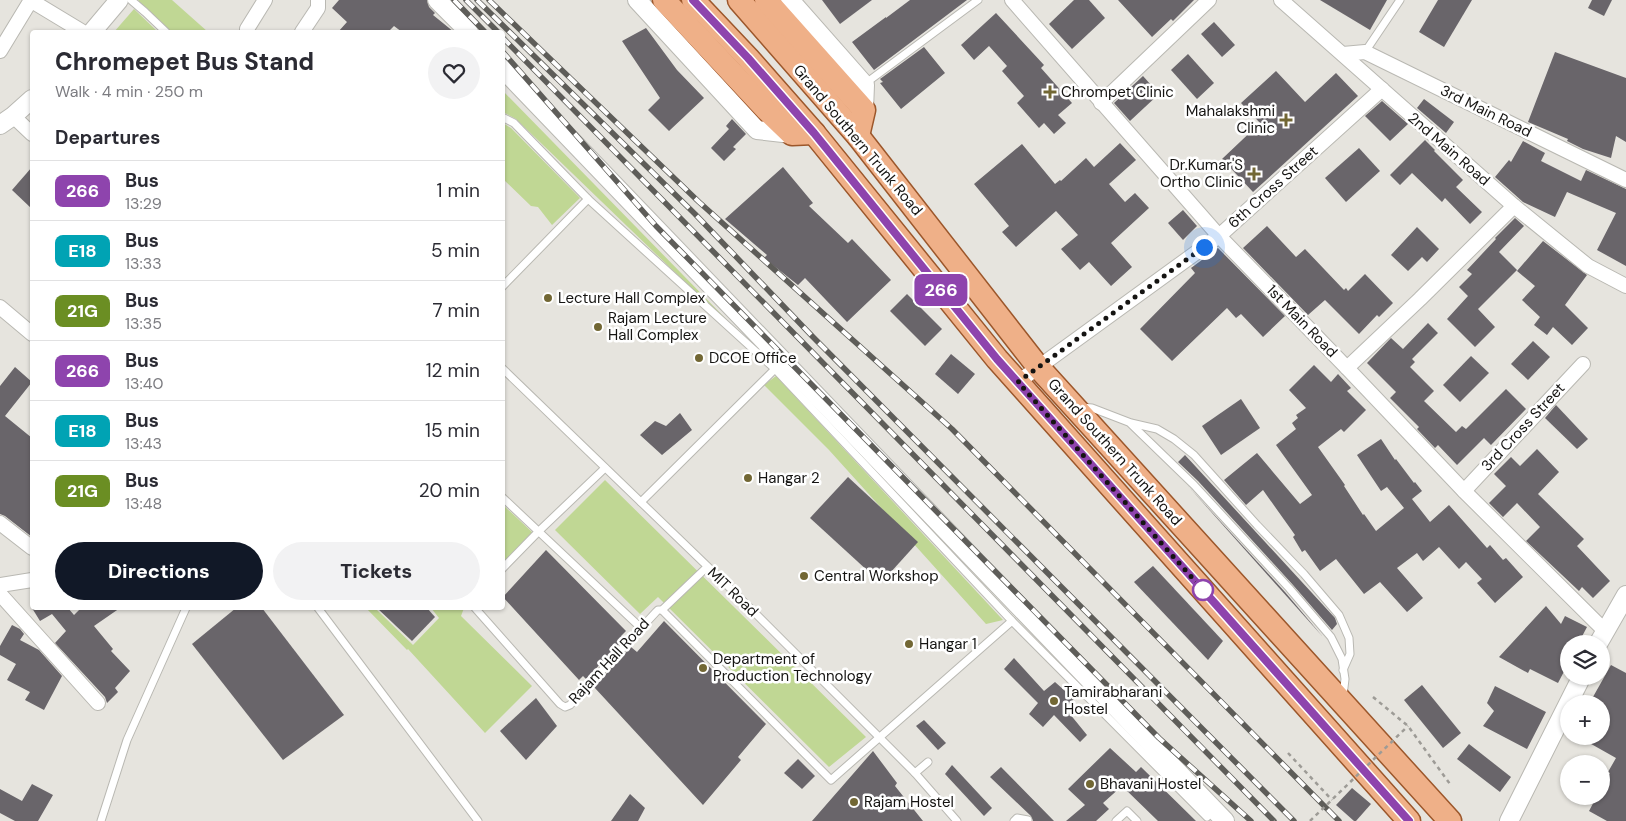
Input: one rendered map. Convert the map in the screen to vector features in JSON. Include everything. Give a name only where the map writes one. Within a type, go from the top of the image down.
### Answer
[{"type":"main road","points":[[664,0],[766,109],[803,133]]},
{"type":"main road","name":"Grand Southern Trunk Road","points":[[693,0],[748,58],[803,133],[997,359],[1409,821]]},
{"type":"main road","name":"Grand Southern Trunk Road","points":[[739,0],[858,136],[1039,368],[1450,821]]},
{"type":"main road","points":[[766,0],[864,110],[858,136]]},
{"type":"street","points":[[0,51],[30,0],[80,30]]},
{"type":"street","points":[[94,30],[119,0]]},
{"type":"street","points":[[247,29],[265,0]]},
{"type":"street","points":[[303,30],[318,8],[318,0]]},
{"type":"street","points":[[437,0],[467,30]]},
{"type":"street","points":[[637,0],[757,130],[803,133]]},
{"type":"street","points":[[790,0],[865,86],[864,110]]},
{"type":"street","name":"1st Main Road","points":[[1012,0],[1219,236],[1347,368],[1599,635]]},
{"type":"street","points":[[1101,103],[1209,0]]},
{"type":"street","name":"2nd Main Road","points":[[1288,2],[1343,54],[1514,206],[1588,266],[1626,286]]},
{"type":"street","points":[[1343,54],[1366,52]]},
{"type":"street","name":"3rd Main Road","points":[[1366,52],[1626,180]]},
{"type":"street","points":[[505,71],[1213,817]]},
{"type":"street","name":"6th Cross Street","points":[[1018,382],[1219,236],[1382,89]]},
{"type":"street","points":[[30,101],[7,120],[30,133]]},
{"type":"street","points":[[1347,368],[1514,206]]},
{"type":"street","points":[[0,307],[30,332]]},
{"type":"street","name":"3rd Cross Street","points":[[1464,491],[1583,364]]},
{"type":"street","points":[[0,523],[30,546]]},
{"type":"street","points":[[0,585],[30,580]]},
{"type":"street","points":[[0,594],[98,703]]},
{"type":"street","points":[[1602,635],[1624,605]]},
{"type":"street","points":[[1509,821],[1577,685]]},
{"type":"lane","points":[[131,0],[164,30]]},
{"type":"lane","points":[[865,86],[870,80],[978,0]]},
{"type":"lane","points":[[1366,52],[1400,0]]},
{"type":"lane","points":[[505,118],[514,123],[588,199],[775,370],[1012,621],[1213,817]]},
{"type":"lane","points":[[505,284],[588,199]]},
{"type":"lane","points":[[641,502],[775,370]]},
{"type":"lane","name":"MIT Road","points":[[505,371],[707,566],[879,736],[916,773],[957,821]]},
{"type":"lane","points":[[1074,406],[1092,408],[1131,423],[1157,429],[1174,439],[1194,455],[1304,574],[1339,615],[1348,638],[1350,654],[1343,670]]},
{"type":"lane","points":[[1131,423],[1194,485],[1289,588],[1331,637],[1342,658],[1345,679],[1342,702]]},
{"type":"lane","points":[[505,566],[605,468]]},
{"type":"lane","points":[[505,499],[640,627]]},
{"type":"lane","name":"Rajam Hall Road","points":[[477,610],[560,704],[565,707],[570,705],[640,627],[658,610],[662,610],[707,566]]},
{"type":"lane","points":[[101,821],[128,740],[185,610]]},
{"type":"lane","points":[[320,610],[478,821]]},
{"type":"lane","points":[[662,610],[832,780],[879,736],[1012,621]]},
{"type":"lane","points":[[916,773],[928,762]]},
{"type":"lane","points":[[1116,821],[1127,811],[1137,821]]},
{"type":"lane","points":[[1014,821],[1017,818],[1028,820]]},
{"type":"path","points":[[1373,698],[1408,726],[1450,784]]},
{"type":"path","points":[[1310,821],[1408,726]]},
{"type":"path","points":[[1288,753],[1332,800]]},
{"type":"green space","points":[[172,0],[206,30],[164,30],[138,1]]},
{"type":"green space","points":[[134,9],[156,30],[116,30]]},
{"type":"green space","points":[[505,93],[771,365],[516,119],[505,113]]},
{"type":"green space","points":[[505,124],[511,128],[580,198],[552,225],[538,207],[531,206],[505,181]]},
{"type":"green space","points":[[776,376],[1003,620],[986,624],[829,450],[764,385]]},
{"type":"green space","points":[[605,480],[866,737],[829,767],[658,597],[640,614],[555,530]]},
{"type":"green space","points":[[505,507],[533,533],[505,562]]},
{"type":"green space","points":[[368,610],[377,610],[413,645],[439,618],[433,610],[463,610],[461,616],[532,686],[485,733]]},
{"type":"building","points":[[339,0],[427,0],[429,7],[435,13],[433,15],[452,30],[399,30],[394,26],[390,30],[340,30],[347,22],[332,8]]},
{"type":"building","points":[[822,0],[872,0],[840,24]]},
{"type":"building","points":[[910,0],[967,0],[874,70],[852,42]]},
{"type":"building","points":[[1074,0],[1089,0],[1105,18],[1072,49],[1049,24]]},
{"type":"building","points":[[1118,0],[1194,0],[1173,21],[1171,19],[1152,37]]},
{"type":"building","points":[[1320,0],[1387,0],[1370,30]]},
{"type":"building","points":[[1438,0],[1472,0],[1444,47],[1419,32]]},
{"type":"building","points":[[1592,0],[1612,0],[1604,16],[1588,8]]},
{"type":"building","points":[[996,13],[1044,65],[1041,68],[1072,103],[1058,115],[1066,123],[1054,134],[1044,123],[1039,128],[1017,103],[1024,96],[1002,71],[1007,66],[989,46],[974,60],[961,45]]},
{"type":"building","points":[[1214,22],[1235,45],[1222,57],[1201,34]]},
{"type":"building","points":[[646,28],[677,70],[704,98],[669,131],[648,110],[660,98],[622,41]]},
{"type":"building","points":[[924,47],[945,73],[901,109],[880,83],[883,82],[880,79]]},
{"type":"building","points":[[1555,52],[1626,78],[1626,142],[1616,136],[1611,158],[1583,149],[1567,141],[1568,139],[1528,122]]},
{"type":"building","points":[[1188,54],[1214,83],[1197,99],[1171,70]]},
{"type":"building","points":[[1276,71],[1305,102],[1336,73],[1358,96],[1253,192],[1222,159],[1260,123],[1241,103]]},
{"type":"building","points":[[1143,76],[1159,94],[1130,121],[1114,103]]},
{"type":"building","points":[[1424,99],[1454,122],[1446,133],[1417,108]]},
{"type":"building","points":[[1382,101],[1408,124],[1390,141],[1365,116]]},
{"type":"building","points":[[732,119],[746,134],[733,147],[736,149],[724,161],[711,148],[729,129],[726,126]]},
{"type":"building","points":[[1425,140],[1463,180],[1456,187],[1482,212],[1470,224],[1445,198],[1442,202],[1412,173],[1400,185],[1390,175]]},
{"type":"building","points":[[1523,141],[1545,153],[1541,161],[1581,181],[1586,170],[1626,189],[1626,266],[1597,250],[1616,213],[1567,192],[1555,217],[1523,202],[1495,177],[1509,160],[1511,162]]},
{"type":"building","points":[[1120,143],[1136,160],[1109,184],[1125,202],[1135,193],[1149,208],[1111,243],[1132,267],[1111,286],[1089,262],[1080,270],[1061,249],[1078,235],[1056,211],[1016,247],[1002,232],[1009,226],[974,184],[1022,144],[1055,184],[1061,181],[1086,158],[1094,167]]},
{"type":"building","points":[[1359,148],[1380,171],[1346,202],[1325,178]]},
{"type":"building","points":[[783,167],[813,203],[809,206],[848,243],[852,239],[891,280],[847,322],[805,278],[798,285],[764,258],[767,255],[725,219]]},
{"type":"building","points":[[30,169],[30,207],[12,190]]},
{"type":"building","points":[[1183,210],[1197,226],[1183,240],[1168,223]]},
{"type":"building","points":[[1515,218],[1524,226],[1499,252],[1517,270],[1478,309],[1495,327],[1475,347],[1447,319],[1468,296],[1459,287],[1472,274],[1467,270]]},
{"type":"building","points":[[1267,226],[1296,257],[1305,249],[1344,290],[1346,288],[1348,291],[1365,274],[1393,303],[1379,317],[1377,315],[1359,334],[1325,300],[1308,315],[1243,248]]},
{"type":"building","points":[[1417,227],[1439,249],[1427,262],[1422,257],[1408,271],[1391,255]]},
{"type":"building","points":[[1543,241],[1587,275],[1565,305],[1588,328],[1572,345],[1553,327],[1547,335],[1534,325],[1540,317],[1522,300],[1535,286],[1517,271]]},
{"type":"building","points":[[1218,248],[1285,316],[1263,337],[1241,314],[1236,318],[1227,308],[1172,361],[1140,329],[1195,273],[1191,268]]},
{"type":"building","points":[[907,294],[942,329],[925,346],[890,311]]},
{"type":"building","points":[[1428,323],[1438,333],[1412,359],[1415,362],[1410,367],[1434,391],[1424,401],[1456,432],[1462,426],[1466,429],[1506,389],[1526,409],[1491,445],[1484,438],[1457,465],[1438,445],[1435,448],[1417,429],[1419,427],[1390,398],[1396,392],[1367,363],[1391,338],[1403,349]]},
{"type":"building","points":[[1533,341],[1550,357],[1528,380],[1511,364]]},
{"type":"building","points":[[951,354],[975,374],[958,394],[935,374]]},
{"type":"building","points":[[1471,356],[1489,373],[1460,402],[1443,385]]},
{"type":"building","points":[[1314,365],[1331,382],[1338,374],[1351,388],[1347,391],[1366,410],[1344,432],[1341,429],[1318,447],[1345,485],[1363,515],[1376,531],[1404,508],[1387,487],[1381,491],[1357,455],[1381,439],[1395,460],[1422,491],[1412,499],[1430,522],[1449,505],[1487,548],[1490,545],[1503,560],[1506,558],[1523,577],[1495,603],[1477,583],[1482,579],[1466,562],[1459,569],[1439,547],[1423,561],[1417,553],[1397,568],[1423,598],[1407,612],[1380,582],[1364,594],[1336,559],[1320,571],[1305,550],[1302,552],[1293,537],[1295,535],[1263,490],[1246,505],[1224,480],[1257,453],[1300,504],[1312,495],[1276,445],[1296,429],[1292,423],[1298,418],[1296,415],[1306,408],[1289,390]]},
{"type":"building","points":[[15,367],[30,380],[30,385],[5,416],[30,436],[30,535],[0,514],[0,386]]},
{"type":"building","points":[[1241,399],[1260,428],[1221,455],[1202,426]]},
{"type":"building","points":[[1556,405],[1588,439],[1577,449],[1545,418]]},
{"type":"building","points":[[680,413],[692,430],[662,455],[640,435],[655,421],[666,426]]},
{"type":"building","points":[[1537,449],[1559,472],[1538,494],[1584,539],[1577,546],[1610,581],[1593,598],[1582,587],[1579,591],[1526,541],[1540,527],[1517,503],[1503,517],[1489,503],[1506,486],[1494,474],[1511,457],[1520,466]]},
{"type":"building","points":[[1185,455],[1335,618],[1337,624],[1332,630],[1198,481],[1178,462]]},
{"type":"building","points":[[848,477],[918,542],[881,583],[810,518]]},
{"type":"building","points":[[1188,486],[1285,592],[1323,637]]},
{"type":"building","points":[[546,550],[626,631],[621,636],[624,639],[586,679],[583,676],[579,680],[505,599],[505,595]]},
{"type":"building","points":[[1153,566],[1223,641],[1208,660],[1134,582]]},
{"type":"building","points":[[1546,606],[1561,624],[1565,616],[1587,627],[1583,635],[1560,635],[1560,679],[1558,683],[1530,669],[1528,673],[1499,657]]},
{"type":"building","points":[[33,610],[70,610],[74,615],[79,610],[117,610],[94,626],[113,649],[111,651],[130,671],[115,688],[118,692],[107,703],[105,697],[55,643],[66,631],[52,614],[40,621]]},
{"type":"building","points":[[234,610],[264,610],[344,715],[283,760],[192,644]]},
{"type":"building","points":[[379,610],[429,610],[435,617],[412,641]]},
{"type":"building","points":[[664,621],[766,724],[738,757],[741,760],[703,805],[594,687],[631,647],[637,652]]},
{"type":"building","points":[[12,625],[20,629],[24,634],[20,640],[39,650],[62,676],[44,710],[25,700],[30,692],[7,680],[16,664],[0,655],[0,646]]},
{"type":"building","name":"Tamirabharani Hostel","points":[[1014,658],[1044,691],[1055,682],[1074,699],[1065,708],[1087,735],[1080,742],[1054,715],[1043,727],[1029,714],[1038,703],[1004,669]]},
{"type":"building","points":[[1611,665],[1626,673],[1626,821],[1607,821],[1589,811],[1592,805],[1610,805],[1610,768],[1616,758],[1593,745],[1610,745],[1610,695],[1594,695],[1600,685],[1610,685]]},
{"type":"building","points":[[1422,685],[1461,733],[1443,748],[1404,700]]},
{"type":"building","points":[[1495,686],[1546,712],[1527,749],[1483,726],[1494,711],[1487,703]]},
{"type":"building","points":[[536,698],[557,726],[526,760],[500,731]]},
{"type":"building","points":[[924,720],[946,743],[938,750],[916,726]]},
{"type":"building","points":[[1469,744],[1511,777],[1500,792],[1457,759]]},
{"type":"building","points":[[1110,748],[1136,772],[1141,767],[1196,821],[1158,821],[1122,786],[1103,803],[1109,809],[1096,821],[1066,821],[1085,805],[1068,789]]},
{"type":"building","name":"Rajam Hostel","points":[[873,751],[897,783],[895,786],[923,821],[812,821]]},
{"type":"building","points":[[798,759],[815,776],[802,789],[784,773]]},
{"type":"building","points":[[952,765],[992,808],[984,816],[945,774]]},
{"type":"building","points":[[1001,767],[1054,821],[1033,821],[1031,816],[990,777]]},
{"type":"building","points":[[32,784],[53,795],[38,821],[15,821],[0,813],[0,789],[22,801]]},
{"type":"building","points":[[1352,788],[1371,804],[1356,821],[1336,805]]},
{"type":"building","points":[[630,794],[645,808],[638,821],[611,821]]},
{"type":"railway","points":[[454,0],[483,30]]},
{"type":"railway","points":[[466,0],[496,30]]},
{"type":"railway","points":[[477,0],[695,214],[813,337],[1294,821]]},
{"type":"railway","points":[[489,0],[699,202],[952,429],[1339,821]]},
{"type":"railway","points":[[505,40],[1274,821]]},
{"type":"railway","points":[[505,54],[656,226],[1159,738],[1251,821]]},
{"type":"bus line","name":"266","points":[[693,0],[748,58],[814,133],[997,359],[1409,821]]},
{"type":"place","name":"Chrompet Clinic","points":[[1050,92]]},
{"type":"place","name":"Mahalakshmi Clinic","points":[[1286,120]]},
{"type":"place","name":"Dr.Kumar'S Ortho Clinic","points":[[1254,174]]},
{"type":"place","name":"Lecture Hall Complex","points":[[548,298]]},
{"type":"place","name":"Rajam Lecture Hall Complex","points":[[598,327]]},
{"type":"place","name":"DCOE Office","points":[[699,358]]},
{"type":"place","name":"Hangar 2","points":[[748,478]]},
{"type":"place","name":"Central Workshop","points":[[804,576]]},
{"type":"place","name":"Hangar 1","points":[[909,644]]},
{"type":"place","name":"Department of Production Technology","points":[[703,668]]},
{"type":"place","name":"Tamirabharani Hostel","points":[[1054,701]]},
{"type":"place","name":"Bhavani Hostel","points":[[1090,784]]},
{"type":"place","name":"Rajam Hostel","points":[[854,802]]},
{"type":"route","points":[[1203,590],[1018,382],[1204,247]]}]
